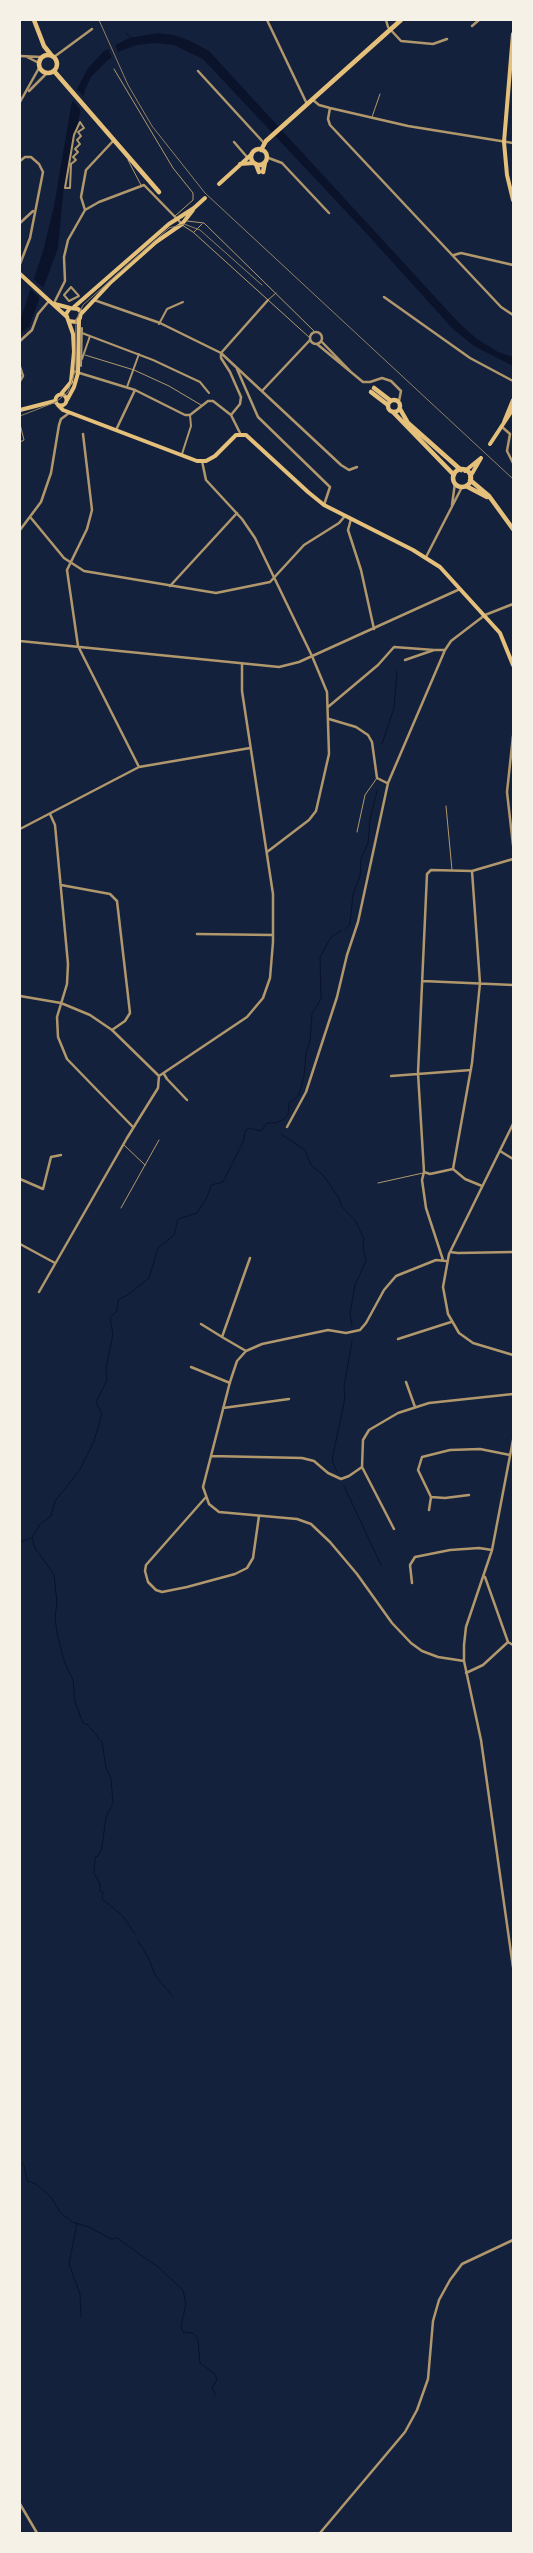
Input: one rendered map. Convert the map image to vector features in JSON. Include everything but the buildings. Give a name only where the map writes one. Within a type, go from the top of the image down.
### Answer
[{"type":"main road","points":[[34,20],[44,46],[53,56],[57,65],[54,71],[47,73],[39,65],[43,56],[44,46]]},
{"type":"main road","points":[[261,150],[268,139],[401,20]]},
{"type":"main road","points":[[513,34],[504,142],[507,176],[513,200]]},
{"type":"main road","points":[[43,56],[53,56]]},
{"type":"main road","points":[[54,71],[159,192]]},
{"type":"main road","points":[[219,184],[250,155],[255,151],[261,150]]},
{"type":"main road","points":[[250,155],[261,172],[266,160],[261,150]]},
{"type":"main road","points":[[240,164],[255,164],[266,160]]},
{"type":"main road","points":[[68,319],[72,308],[205,198]]},
{"type":"main road","points":[[20,410],[57,403],[63,405],[74,387],[78,373],[81,331],[79,320],[81,314],[93,300],[180,220]]},
{"type":"main road","points":[[20,274],[54,303],[68,319],[79,354],[69,386],[57,396],[57,403]]},
{"type":"main road","points":[[54,303],[79,310],[81,314]]},
{"type":"main road","points":[[68,319],[76,322],[79,320]]},
{"type":"main road","points":[[373,390],[390,403],[393,412],[454,474],[455,484],[464,486],[492,501]]},
{"type":"main road","points":[[61,394],[70,412]]},
{"type":"main road","points":[[502,424],[513,400]]},
{"type":"main road","points":[[390,403],[399,401],[400,409],[408,423],[463,470],[492,501],[513,529]]},
{"type":"main road","points":[[57,403],[70,412],[181,456],[202,461],[215,456],[240,433],[249,437],[308,492],[324,504],[426,557],[440,567],[504,638],[513,665]]},
{"type":"main road","points":[[393,412],[400,409]]},
{"type":"main road","points":[[490,444],[513,409]]},
{"type":"main road","points":[[454,474],[481,458],[464,486]]},
{"type":"street","points":[[267,20],[307,104]]},
{"type":"street","points":[[386,20],[391,30],[401,41],[433,44],[447,39]]},
{"type":"street","points":[[472,26],[479,20]]},
{"type":"street","points":[[53,56],[92,30]]},
{"type":"street","points":[[20,56],[43,56]]},
{"type":"street","points":[[26,56],[39,65],[26,94]]},
{"type":"street","points":[[198,71],[264,144]]},
{"type":"street","points":[[20,102],[47,73]]},
{"type":"street","points":[[313,99],[319,105],[372,118],[513,143]]},
{"type":"street","points":[[330,108],[328,119],[330,125],[501,307],[513,315]]},
{"type":"street","points":[[80,122],[83,126],[78,132],[82,136],[77,140],[80,144],[75,148],[78,152],[73,156],[76,160],[71,164],[70,188],[64,188],[74,135],[80,122]]},
{"type":"street","points":[[85,210],[81,197],[86,170],[114,140]]},
{"type":"street","points":[[234,142],[250,155]]},
{"type":"street","points":[[20,161],[25,157],[31,157],[42,168],[30,238],[20,264]]},
{"type":"street","points":[[266,160],[282,163],[329,213]]},
{"type":"street","points":[[54,303],[65,281],[64,257],[68,240],[85,210],[99,202],[142,185],[147,186],[180,220]]},
{"type":"street","points":[[20,223],[34,210]]},
{"type":"street","points":[[454,256],[461,253],[513,266]]},
{"type":"street","points":[[71,287],[79,296],[69,301],[64,295],[71,287]]},
{"type":"street","points":[[384,297],[470,358],[513,381]]},
{"type":"street","points":[[20,341],[32,330],[38,314],[48,298]]},
{"type":"street","points":[[93,300],[160,323],[221,353],[327,453],[349,470],[357,467]]},
{"type":"street","points":[[231,415],[240,404],[241,397],[230,372],[221,358],[221,353],[268,300]]},
{"type":"street","points":[[160,323],[167,309],[183,302]]},
{"type":"street","points":[[81,366],[79,354],[81,331],[139,354],[200,382],[209,393]]},
{"type":"street","points":[[262,392],[315,332],[321,334],[321,341],[354,376]]},
{"type":"street","points":[[79,354],[90,336]]},
{"type":"street","points":[[310,339],[354,376],[365,382],[382,378],[391,381],[401,391],[399,401]]},
{"type":"street","points":[[316,344],[321,341]]},
{"type":"street","points":[[127,387],[139,354]]},
{"type":"street","points":[[20,367],[23,373],[20,381]]},
{"type":"street","points":[[237,368],[258,417],[330,487],[328,499],[324,504]]},
{"type":"street","points":[[73,371],[135,390],[186,415],[190,415]]},
{"type":"street","points":[[116,430],[135,390]]},
{"type":"street","points":[[181,456],[188,438],[190,415],[201,405],[211,401],[231,415],[240,433]]},
{"type":"street","points":[[20,530],[31,518],[47,487],[59,425],[61,419],[70,412]]},
{"type":"street","points":[[502,424],[510,434],[507,451],[513,463]]},
{"type":"street","points":[[83,434],[92,510],[88,529],[67,570],[78,646],[139,767]]},
{"type":"street","points":[[202,461],[206,480],[236,513],[255,538],[326,688],[329,719],[329,754],[316,811],[309,820],[267,852]]},
{"type":"street","points":[[452,509],[455,484]]},
{"type":"street","points":[[426,557],[464,486]]},
{"type":"street","points":[[170,586],[236,513]]},
{"type":"street","points":[[31,518],[70,564],[84,571],[220,593],[270,582],[304,545],[339,523],[344,516]]},
{"type":"street","points":[[351,519],[348,530],[361,570],[374,628]]},
{"type":"street","points":[[20,641],[279,667],[299,662],[460,589]]},
{"type":"street","points":[[286,1127],[306,1092],[337,997],[347,955],[358,922],[388,783],[445,650],[451,641],[485,615],[513,604]]},
{"type":"street","points":[[328,707],[378,665],[394,647],[445,650]]},
{"type":"street","points":[[405,660],[434,650]]},
{"type":"street","points":[[159,1076],[237,1025],[258,1005],[268,984],[274,900],[242,690],[242,664]]},
{"type":"street","points":[[329,719],[356,727],[368,735],[372,742],[378,778],[388,783]]},
{"type":"street","points":[[513,736],[507,792],[513,845]]},
{"type":"street","points":[[20,829],[139,767],[250,748]]},
{"type":"street","points":[[50,814],[54,825],[68,964],[67,984],[57,1030],[64,1053],[133,1127]]},
{"type":"street","points":[[513,859],[472,871],[432,870],[427,874],[418,1073],[424,1172],[422,1180],[426,1208],[444,1261],[443,1287],[446,1307],[451,1322],[468,1341],[513,1355]]},
{"type":"street","points":[[453,1169],[471,1070],[480,983],[472,871]]},
{"type":"street","points":[[61,885],[110,894],[117,901],[130,1014],[125,1021],[112,1030]]},
{"type":"street","points":[[197,934],[273,935]]},
{"type":"street","points":[[423,981],[513,985]]},
{"type":"street","points":[[20,996],[62,1003],[90,1015],[112,1030],[159,1076]]},
{"type":"street","points":[[391,1076],[471,1070]]},
{"type":"street","points":[[164,1074],[187,1100]]},
{"type":"street","points":[[39,1292],[123,1144],[158,1088],[159,1076]]},
{"type":"street","points":[[464,1661],[438,1657],[422,1651],[411,1643],[392,1623],[321,1531],[311,1524],[297,1519],[219,1512],[209,1504],[203,1487],[237,1361],[246,1351],[262,1344],[328,1330],[346,1333],[360,1330],[366,1323],[384,1290],[396,1276],[426,1263],[444,1261],[513,1124]]},
{"type":"street","points":[[500,1151],[513,1159]]},
{"type":"street","points":[[20,1178],[43,1189],[50,1157],[61,1155]]},
{"type":"street","points":[[424,1172],[430,1174],[453,1169],[465,1178],[482,1186]]},
{"type":"street","points":[[20,1244],[55,1264]]},
{"type":"street","points":[[450,1252],[458,1254],[513,1252]]},
{"type":"street","points":[[222,1337],[250,1258]]},
{"type":"street","points":[[398,1339],[451,1322]]},
{"type":"street","points":[[201,1324],[246,1351]]},
{"type":"street","points":[[191,1367],[230,1383]]},
{"type":"street","points":[[406,1382],[415,1408]]},
{"type":"street","points":[[394,1529],[362,1468],[363,1440],[369,1430],[396,1414],[429,1403],[513,1394]]},
{"type":"street","points":[[224,1408],[288,1399]]},
{"type":"street","points":[[513,1440],[511,1459],[492,1550],[466,1627],[464,1661],[478,1725],[513,1967]]},
{"type":"street","points":[[429,1510],[431,1497],[418,1470],[422,1457],[450,1450],[480,1449],[510,1455]]},
{"type":"street","points":[[211,1456],[302,1458],[314,1461],[328,1473],[341,1479],[350,1476],[362,1468]]},
{"type":"street","points":[[431,1497],[469,1496]]},
{"type":"street","points":[[206,1498],[146,1566],[145,1571],[148,1582],[156,1590],[162,1592],[187,1587],[235,1574],[248,1568],[253,1558],[260,1516]]},
{"type":"street","points":[[412,1583],[410,1565],[415,1557],[450,1550],[479,1548],[492,1550]]},
{"type":"street","points":[[484,1576],[508,1642],[513,1645]]},
{"type":"street","points":[[466,1673],[483,1665],[508,1642]]},
{"type":"street","points":[[320,2533],[405,2432],[417,2410],[428,2378],[433,2321],[438,2300],[450,2280],[462,2264],[513,2240]]},
{"type":"street","points":[[20,2504],[36,2533]]},
{"type":"lane","points":[[114,70],[173,168],[194,195],[193,200],[180,220]]},
{"type":"lane","points":[[372,118],[380,94]]},
{"type":"lane","points":[[127,154],[142,185]]},
{"type":"lane","points":[[180,220],[204,224],[315,332]]},
{"type":"lane","points":[[180,220],[310,339]]},
{"type":"lane","points":[[194,232],[204,224]]},
{"type":"lane","points":[[268,300],[276,292]]},
{"type":"lane","points":[[79,354],[134,370],[169,386],[201,405]]},
{"type":"lane","points":[[209,393],[211,401]]},
{"type":"lane","points":[[20,424],[24,440],[20,442]]},
{"type":"lane","points":[[357,832],[365,795],[373,781],[378,778]]},
{"type":"lane","points":[[446,806],[452,870]]},
{"type":"lane","points":[[121,1208],[159,1140]]},
{"type":"lane","points":[[123,1144],[146,1165]]},
{"type":"lane","points":[[378,1183],[424,1172]]},
{"type":"water","points":[[157,33],[174,35],[209,51],[459,323],[477,339],[498,352],[513,357],[513,366],[474,346],[453,329],[203,59],[174,45],[155,43],[137,45],[120,51],[91,77],[85,90],[64,186],[58,248],[29,327],[20,334],[20,321],[43,251],[54,206],[71,106],[77,89],[88,68],[104,51],[129,38]]},
{"type":"pier","points":[[114,42],[119,55],[113,60],[107,46]]},
{"type":"pier","points":[[75,87],[85,98],[82,112],[71,98]]},
{"type":"pier","points":[[32,278],[46,290],[42,300],[29,288]]},
{"type":"waterway","points":[[126,33],[132,38]]},
{"type":"waterway","points":[[382,744],[394,708],[397,671]]},
{"type":"waterway","points":[[345,930],[350,924],[353,894],[360,876],[361,859],[368,843],[370,819],[377,791]]},
{"type":"waterway","points":[[20,1542],[32,1538],[40,1524],[51,1516],[55,1501],[79,1471],[94,1441],[102,1414],[96,1402],[107,1380],[106,1368],[113,1334],[110,1318],[117,1311],[118,1300],[149,1278],[158,1248],[174,1235],[178,1219],[197,1213],[207,1197],[211,1185],[223,1182],[244,1140],[245,1131],[250,1128],[261,1131],[267,1123],[276,1123],[284,1119],[288,1115],[289,1103],[299,1095],[304,1076],[306,1053],[310,1041],[312,1014],[321,999],[320,957],[331,937],[342,930]]},
{"type":"waterway","points":[[281,1134],[305,1150],[311,1165],[323,1175],[339,1198],[342,1207],[355,1220],[364,1239],[363,1248],[366,1261],[355,1285],[350,1314],[352,1326]]},
{"type":"waterway","points":[[337,1472],[332,1460],[345,1398],[344,1387],[352,1341]]},
{"type":"waterway","points":[[344,1486],[381,1565]]},
{"type":"waterway","points":[[32,1538],[35,1548],[54,1575],[57,1602],[55,1617],[57,1633],[64,1661],[73,1680],[75,1702],[83,1723],[88,1725],[102,1742],[106,1768],[111,1779],[113,1803],[106,1817],[102,1847],[98,1856],[95,1857],[94,1873],[100,1884],[100,1891],[103,1892],[102,1899],[122,1915],[135,1934]]},
{"type":"waterway","points":[[138,1941],[149,1959],[155,1975],[173,1997]]},
{"type":"waterway","points":[[20,2162],[24,2165],[27,2181],[36,2184],[51,2197],[60,2212],[72,2222],[89,2227],[111,2239],[117,2238],[158,2267],[183,2290],[186,2304],[181,2326],[183,2332],[193,2333],[198,2339],[200,2363],[215,2374],[217,2380],[212,2388],[216,2396]]},
{"type":"waterway","points":[[77,2223],[69,2264],[80,2294],[81,2317]]},
{"type":"railway","points":[[99,20],[128,85],[152,126],[205,193],[513,479]]},
{"type":"railway","points":[[20,416],[56,402],[68,392],[75,372],[76,320],[83,305],[169,228],[184,224],[200,230],[262,285]]}]
